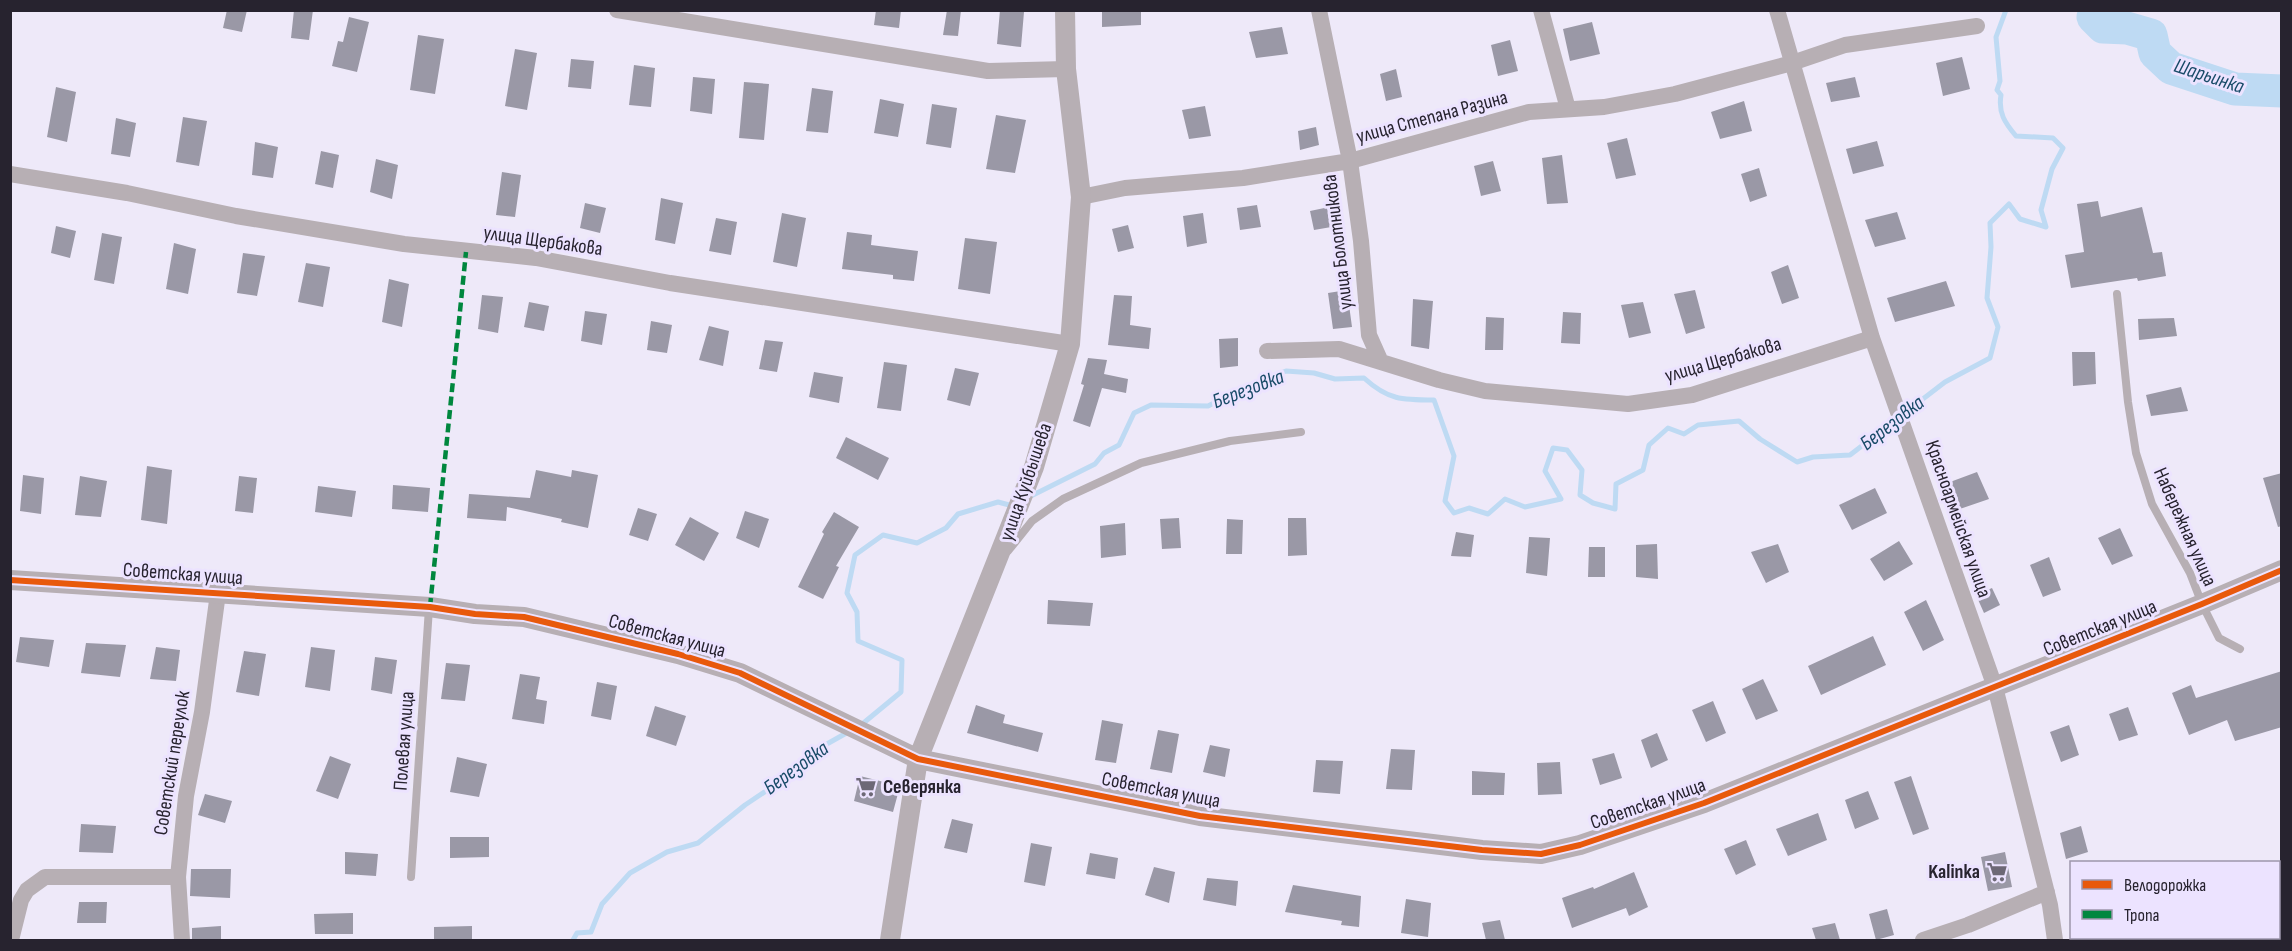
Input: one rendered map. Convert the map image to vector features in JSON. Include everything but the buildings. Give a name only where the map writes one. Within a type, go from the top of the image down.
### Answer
[{"type":"street","points":[[616,10],[988,71],[1066,69]]},
{"type":"street","name":"улица Куйбышева","points":[[890,940],[918,759],[1034,467],[1070,344],[1081,197],[1066,69],[1065,10]]},
{"type":"street","name":"улица Болотникова","points":[[1319,10],[1350,161],[1361,241],[1369,335],[1382,362]]},
{"type":"street","points":[[1541,10],[1568,109]]},
{"type":"street","name":"Красноармейская улица","points":[[1777,10],[1872,338],[1995,687],[2047,892],[2055,940]]},
{"type":"street","name":"улица Степана Разина","points":[[1081,197],[1125,188],[1243,178],[1350,161],[1529,112],[1604,107],[1675,94],[1792,63],[1845,45],[1977,26]]},
{"type":"street","name":"улица Щербакова","points":[[10,174],[127,193],[236,216],[404,244],[536,258],[670,283],[1070,344]]},
{"type":"street","name":"улица Щербакова","points":[[1267,351],[1339,349],[1439,380],[1485,390],[1628,405],[1692,395],[1872,338]]},
{"type":"street","name":"Советская улица","points":[[10,580],[430,607],[475,614],[524,617],[678,654],[740,673],[918,759],[1200,816],[1482,850],[1540,854],[1580,845],[1704,803],[2282,570]]},
{"type":"street","name":"Советский переулок","points":[[182,940],[178,877],[186,796],[202,712],[218,593]]},
{"type":"street","points":[[12,940],[21,900],[27,890],[45,876],[178,877]]},
{"type":"street","points":[[1923,940],[1968,925],[2047,892]]},
{"type":"lane","name":"Набережная улица","points":[[2117,294],[2128,402],[2136,453],[2152,504],[2190,573],[2218,638],[2240,649]]},
{"type":"lane","points":[[996,566],[1032,521],[1063,499],[1141,462],[1230,441],[1301,432]]},
{"type":"lane","name":"Полевая улица","points":[[411,877],[430,607]]},
{"type":"waterway","name":"Березовка","points":[[1029,497],[1095,464],[1104,453],[1119,445],[1134,413],[1151,405],[1208,406],[1245,387],[1286,371],[1314,373],[1335,379],[1364,378],[1388,395],[1413,400],[1434,400],[1454,456],[1445,501],[1454,513],[1469,508],[1488,514],[1505,499],[1525,507],[1561,499],[1545,471],[1553,448],[1567,450],[1582,470],[1580,495],[1593,503],[1615,509],[1616,484],[1643,470],[1649,445],[1668,428],[1684,434],[1698,425],[1739,421],[1760,439],[1797,462],[1813,457],[1850,455],[1945,382],[1990,358],[1998,327],[1987,298],[1991,247],[1990,223],[2009,204],[2020,219],[2046,227],[2041,210],[2052,169],[2063,148],[2053,138],[2016,136],[2003,117],[2001,95],[1997,90],[2000,81],[1996,37],[2006,10]]},
{"type":"waterway","name":"Шарьинка","points":[[2096,10],[2093,17],[2103,27],[2127,28],[2151,35],[2155,53],[2171,68],[2235,89],[2282,91]]},
{"type":"waterway","name":"Березовка","points":[[861,725],[901,692],[902,660],[858,641],[857,612],[847,593],[855,555],[883,535],[917,543],[946,528],[958,514],[998,502],[1013,506]]},
{"type":"waterway","name":"Березовка","points":[[573,940],[577,933],[591,932],[602,904],[630,873],[667,852],[698,843],[745,805],[784,779],[818,749],[850,731]]},
{"type":"marked path","points":[[430,607],[466,252]]},
{"type":"cycle path","points":[[10,580],[430,607],[475,614],[524,617],[678,654],[740,673],[918,759],[1200,816],[1482,850],[1541,854],[1580,845],[1704,803],[2282,570]]},
{"type":"place","name":"Северянка","points":[[866,787]]},
{"type":"place","name":"Kalinka","points":[[1997,872]]}]
